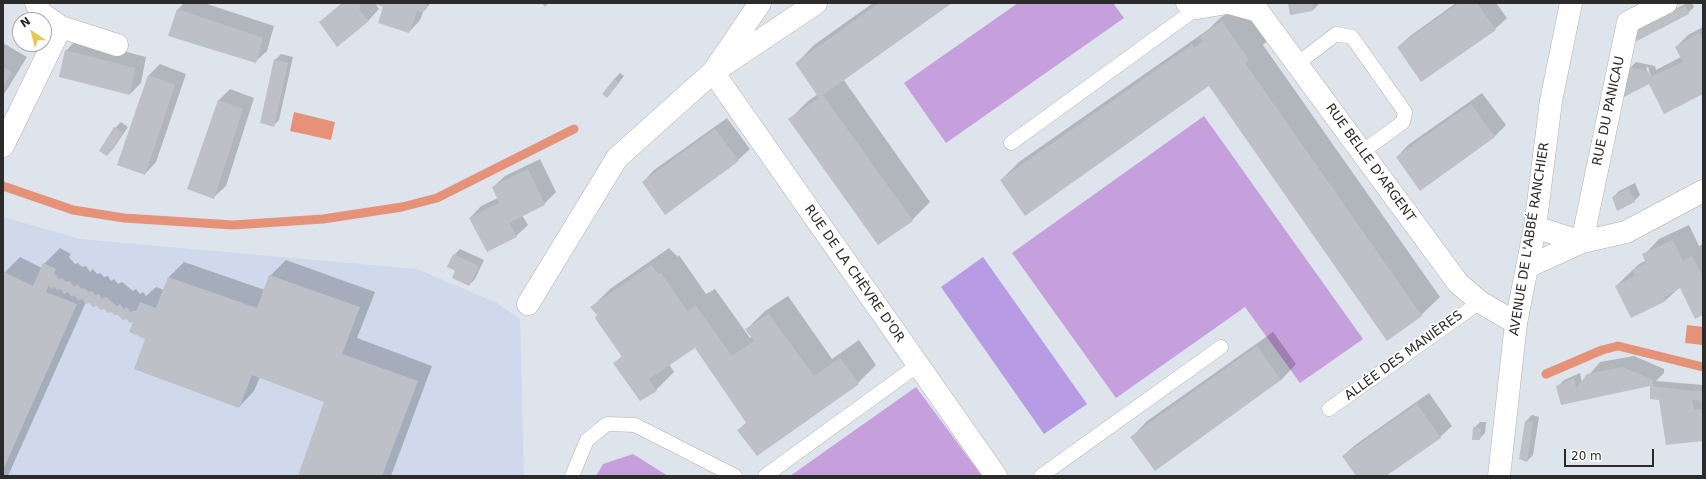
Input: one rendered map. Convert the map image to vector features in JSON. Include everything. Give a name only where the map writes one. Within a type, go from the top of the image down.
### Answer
[{"type":"street","points":[[36,3],[41,13],[61,27],[117,45]]},
{"type":"street","points":[[713,72],[760,3]]},
{"type":"street","points":[[528,304],[617,158],[713,72],[816,3]]},
{"type":"street","name":"RUE BELLE D'ARGENT","points":[[1192,6],[1228,3],[1258,11],[1458,283],[1480,302],[1516,323]]},
{"type":"street","name":"AVENUE DE L'ABBÉ RANCHIER","points":[[1499,476],[1516,323],[1535,227],[1551,101],[1571,3]]},
{"type":"street","name":"RUE DU PANICAU","points":[[1582,242],[1628,22],[1666,3]]},
{"type":"street","points":[[3,146],[61,27]]},
{"type":"street","name":"RUE DE LA CHÈVRE D'OR","points":[[713,72],[996,476]]},
{"type":"street","points":[[1527,267],[1582,242],[1626,232],[1703,191]]},
{"type":"street","points":[[1535,227],[1582,242]]},
{"type":"lane","points":[[1011,143],[1192,6]]},
{"type":"lane","points":[[1297,64],[1336,34],[1352,37],[1405,112],[1403,122],[1362,152]]},
{"type":"lane","name":"ALLÉE DES MANIÈRES","points":[[1329,409],[1480,302]]},
{"type":"lane","points":[[1041,476],[1221,347]]},
{"type":"lane","points":[[765,476],[918,365]]},
{"type":"lane","points":[[572,476],[586,440],[607,424],[635,425],[735,476]]},
{"type":"shaded area","points":[[1018,3],[1113,3],[1124,18],[946,143],[904,83]]},
{"type":"shaded area","points":[[294,112],[335,122],[331,140],[290,131]]},
{"type":"shaded area","points":[[1204,116],[1363,339],[1300,383],[1245,307],[1116,398],[1012,253]]},
{"type":"shaded area","points":[[3,217],[80,239],[417,269],[497,303],[520,319],[524,476],[3,476]]},
{"type":"shaded area","points":[[983,257],[1087,404],[1044,434],[941,287]]},
{"type":"shaded area","points":[[1687,325],[1703,327],[1703,345],[1685,343]]},
{"type":"shaded area","points":[[916,387],[982,476],[790,476]]},
{"type":"shaded area","points":[[633,454],[668,476],[596,476],[603,464]]},
{"type":"building","points":[[341,3],[361,3],[359,9],[369,21],[337,47],[319,22],[342,4]]},
{"type":"building","points":[[372,3],[425,3],[427,6],[426,10],[421,12],[417,11],[409,33],[378,23],[383,7]]},
{"type":"building","points":[[541,3],[549,3],[545,7]]},
{"type":"building","points":[[879,3],[952,3],[823,95],[913,221],[878,245],[788,119],[819,98],[795,63]]},
{"type":"building","points":[[1288,3],[1312,3],[1313,11],[1290,15]]},
{"type":"building","points":[[1459,3],[1477,3],[1496,30],[1421,82],[1397,47]]},
{"type":"building","points":[[1685,6],[1689,14],[1635,42],[1637,30]]},
{"type":"building","points":[[177,9],[263,38],[256,63],[168,36]]},
{"type":"building","points":[[1222,21],[1249,60],[1245,63],[1422,316],[1387,341],[1209,86],[1025,216],[1000,180],[1192,45],[1194,48],[1203,41],[1200,37]]},
{"type":"building","points":[[1699,33],[1703,41],[1703,94],[1664,114],[1649,84],[1622,98],[1629,67],[1649,72],[1651,77],[1683,62],[1675,47]]},
{"type":"building","points":[[65,50],[135,68],[130,95],[59,77]]},
{"type":"building","points":[[274,59],[288,63],[274,127],[260,123]]},
{"type":"building","points":[[3,67],[12,72],[3,87]]},
{"type":"building","points":[[148,75],[175,85],[145,175],[117,165]]},
{"type":"building","points":[[614,79],[619,83],[607,98],[602,94]]},
{"type":"building","points":[[218,100],[243,109],[214,199],[187,189]]},
{"type":"building","points":[[1471,104],[1495,137],[1420,191],[1396,157]]},
{"type":"building","points":[[114,127],[123,133],[107,156],[99,151]]},
{"type":"building","points":[[715,129],[739,161],[665,215],[642,182]]},
{"type":"building","points":[[528,169],[545,205],[509,223],[517,237],[487,252],[469,218],[499,203],[492,187]]},
{"type":"building","points":[[1629,188],[1635,202],[1617,211],[1612,197]]},
{"type":"building","points":[[1673,240],[1683,261],[1692,256],[1703,277],[1703,315],[1695,319],[1680,288],[1664,297],[1666,301],[1631,318],[1615,286],[1635,276],[1632,270],[1646,263],[1642,254]]},
{"type":"building","points":[[453,254],[479,266],[469,286],[452,278],[455,271],[447,267]]},
{"type":"building","points":[[43,263],[56,269],[54,273],[59,279],[62,278],[66,282],[70,281],[74,287],[77,284],[81,289],[84,288],[88,292],[92,291],[95,295],[99,294],[102,299],[106,297],[117,306],[120,304],[124,309],[127,307],[130,312],[137,310],[140,302],[156,308],[168,277],[257,308],[269,275],[360,307],[342,354],[418,381],[382,476],[298,476],[324,402],[252,375],[239,408],[134,369],[145,339],[129,332],[133,322],[130,323],[126,319],[123,320],[118,315],[111,312],[108,313],[104,309],[100,310],[97,306],[93,307],[89,303],[86,304],[82,299],[78,300],[74,295],[72,297],[68,292],[64,294],[61,289],[57,290],[55,287],[51,289],[49,285],[46,292],[77,304],[3,470],[3,274],[4,272],[33,286]]},
{"type":"building","points":[[651,265],[659,274],[661,273],[687,311],[696,306],[732,356],[754,341],[745,329],[769,314],[814,376],[840,358],[859,384],[757,456],[737,430],[747,424],[695,348],[649,379],[657,391],[640,401],[613,363],[622,357],[595,318],[597,315],[590,307]]},
{"type":"building","points":[[1257,346],[1281,380],[1155,471],[1130,437]]},
{"type":"building","points":[[1622,367],[1653,380],[1652,386],[1703,391],[1703,402],[1698,403],[1699,400],[1692,400],[1694,410],[1703,409],[1703,441],[1666,445],[1659,400],[1650,399],[1650,386],[1561,405],[1556,386],[1574,378],[1576,389],[1587,374]]},
{"type":"building","points":[[1417,404],[1441,438],[1386,476],[1356,476],[1342,456]]},
{"type":"building","points":[[1525,421],[1533,422],[1527,462],[1519,459]]},
{"type":"building","points":[[1473,427],[1481,428],[1480,440],[1472,440]]},
{"type":"waterway","points":[[3,186],[73,210],[124,218],[233,225],[323,219],[402,207],[437,198],[574,129]]},
{"type":"waterway","points":[[1546,374],[1602,350],[1618,346],[1703,367]]}]
